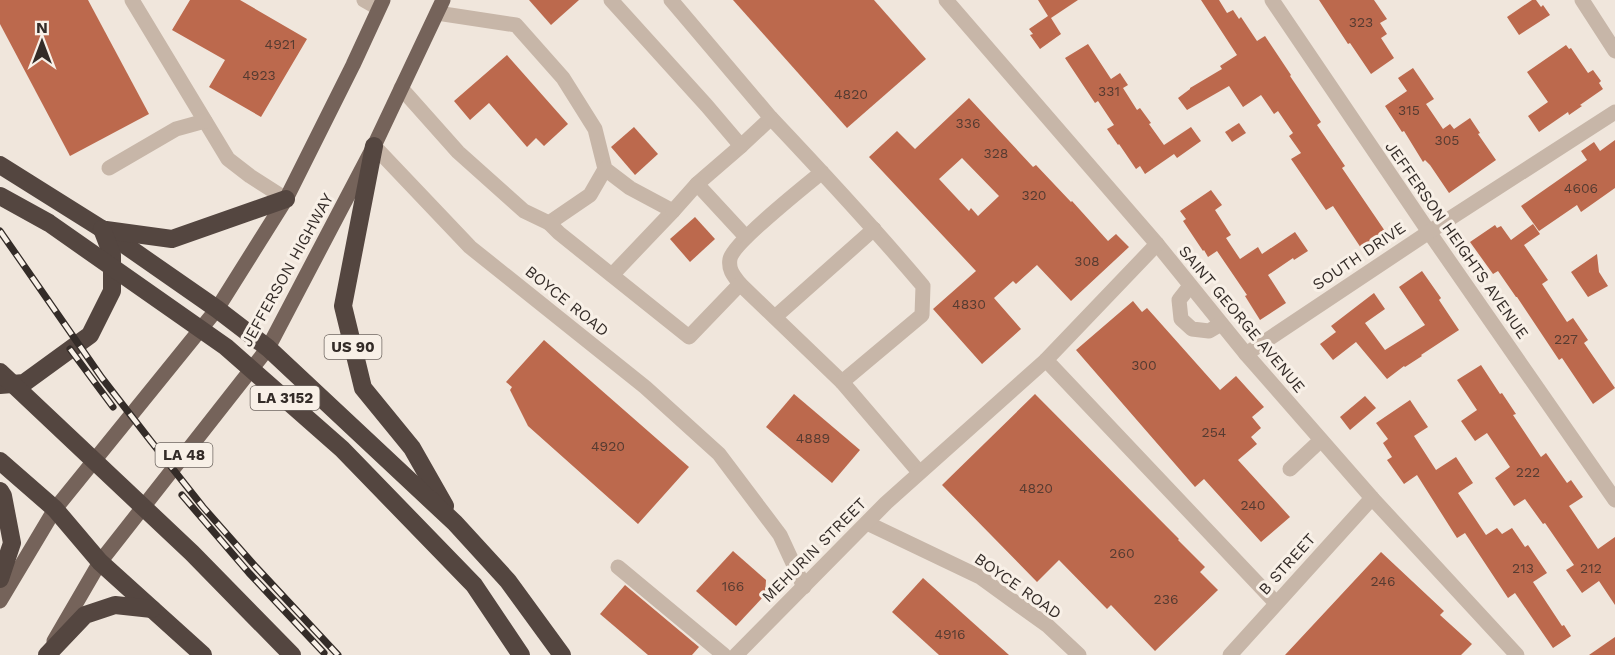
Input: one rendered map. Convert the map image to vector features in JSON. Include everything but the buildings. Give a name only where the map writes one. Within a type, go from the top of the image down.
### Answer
[{"type":"highway","name":"US 90","points":[[374,146],[343,306],[363,388],[412,448],[454,523],[508,581],[562,655]]},
{"type":"highway","points":[[0,165],[102,229],[217,309],[268,348],[454,523]]},
{"type":"highway","name":"LA 3152","points":[[0,196],[49,224],[226,347],[342,448],[474,585],[521,655]]},
{"type":"highway","points":[[102,229],[172,239],[286,199]]},
{"type":"highway","points":[[0,385],[24,383],[90,335],[112,291],[112,255],[102,229]]},
{"type":"highway","points":[[0,372],[192,553],[292,655]]},
{"type":"highway","points":[[0,461],[55,509],[100,562],[203,655]]},
{"type":"highway","points":[[0,491],[12,543],[0,579]]},
{"type":"highway","points":[[47,655],[86,615],[115,605],[152,609]]},
{"type":"main road","points":[[0,601],[55,509],[217,309],[286,199],[381,4]]},
{"type":"main road","name":"JEFFERSON HIGHWAY","points":[[47,655],[100,562],[268,348],[374,146],[440,6]]},
{"type":"street","points":[[132,0],[228,159],[286,199]]},
{"type":"street","points":[[364,0],[381,4]]},
{"type":"street","points":[[611,0],[741,146]]},
{"type":"street","points":[[671,0],[771,118],[874,229],[923,286],[922,315],[842,382]]},
{"type":"street","name":"SAINT GEORGE AVENUE","points":[[946,0],[1156,244],[1245,354],[1372,498],[1517,655]]},
{"type":"street","name":"JEFFERSON HEIGHTS AVENUE","points":[[1272,0],[1615,500]]},
{"type":"street","points":[[1582,0],[1615,51]]},
{"type":"street","points":[[440,6],[516,25],[563,78],[595,129],[605,169],[630,188],[673,210]]},
{"type":"street","points":[[401,88],[458,152],[524,210],[549,223],[690,338],[740,285]]},
{"type":"street","name":"SOUTH DRIVE","points":[[1245,354],[1615,112]]},
{"type":"street","points":[[612,275],[698,184],[771,118]]},
{"type":"street","points":[[109,168],[176,129],[205,121]]},
{"type":"street","name":"BOYCE ROAD","points":[[374,146],[471,247],[645,387],[719,454],[780,535],[804,586]]},
{"type":"street","points":[[549,223],[590,195],[605,169]]},
{"type":"street","points":[[822,172],[746,237],[730,256],[729,268],[740,285],[842,382],[919,472]]},
{"type":"street","points":[[698,184],[746,237]]},
{"type":"street","points":[[775,317],[874,229]]},
{"type":"street","name":"MEHURIN STREET","points":[[736,655],[919,472],[1046,360],[1156,244]]},
{"type":"street","points":[[1190,286],[1179,300],[1181,319],[1192,329],[1209,331],[1221,324]]},
{"type":"street","points":[[1046,360],[1276,603]]},
{"type":"street","points":[[1290,469],[1321,440]]},
{"type":"street","name":"B STREET","points":[[1230,655],[1372,498]]},
{"type":"street","name":"BOYCE ROAD","points":[[867,522],[980,577],[1048,626],[1079,655]]},
{"type":"street","points":[[618,567],[724,655]]},
{"type":"railway","points":[[0,231],[102,378],[203,507],[338,655]]},
{"type":"railway","points":[[70,349],[113,407]]},
{"type":"railway","points":[[182,495],[249,573],[324,653]]}]
